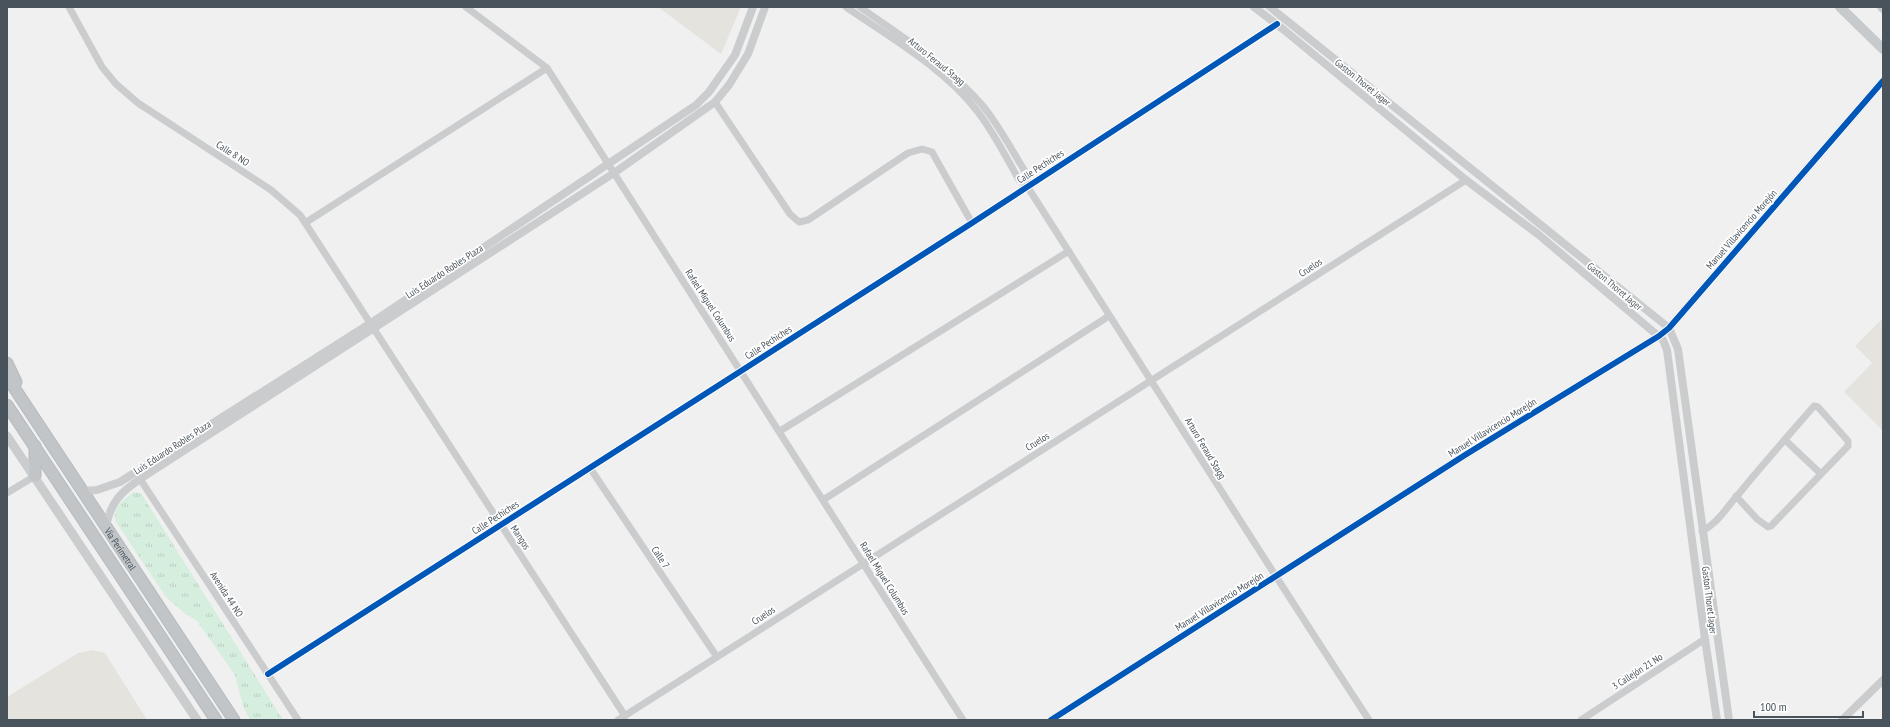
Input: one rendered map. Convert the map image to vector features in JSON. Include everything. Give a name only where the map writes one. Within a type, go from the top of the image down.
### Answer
[{"type":"highway","points":[[7,363],[32,415]]},
{"type":"highway","name":"Vía Perimetral","points":[[7,377],[234,720]]},
{"type":"highway","name":"Vía Perimetral","points":[[7,405],[216,720]]},
{"type":"highway","points":[[34,446],[35,476]]},
{"type":"main road","points":[[1840,7],[1883,49]]},
{"type":"main road","points":[[7,436],[197,720]]},
{"type":"street","name":"Calle 8 NO","points":[[69,7],[102,67],[116,84],[138,103],[271,190],[300,215],[372,326]]},
{"type":"street","name":"Rafael Miguel Columbus","points":[[466,7],[547,68],[963,720]]},
{"type":"street","name":"Luis Eduardo Robles Plaza","points":[[106,525],[115,501],[124,490],[372,326],[608,163],[696,105],[709,92],[735,55],[752,7]]},
{"type":"street","name":"Luis Eduardo Robles Plaza","points":[[83,491],[97,490],[120,482],[372,326],[614,173],[715,102],[729,85],[748,54],[765,7]]},
{"type":"street","name":"Arturo Feraud Stagg","points":[[846,7],[916,55],[953,85],[982,118],[1019,180],[1027,186],[1152,380],[1211,476],[1369,720]]},
{"type":"street","name":"Arturo Feraud Stagg","points":[[860,7],[920,50],[957,80],[982,105],[992,117],[1027,175],[1027,186]]},
{"type":"street","name":"Gaston Thoret Jager","points":[[1254,7],[1277,24],[1466,180],[1539,235],[1659,336],[1667,350],[1717,720]]},
{"type":"street","name":"Gaston Thoret Jager","points":[[1270,7],[1669,328],[1678,348],[1729,720]]},
{"type":"street","name":"Calle Pechiches","points":[[268,674],[972,223],[1277,24]]},
{"type":"street","points":[[305,223],[547,68]]},
{"type":"street","name":"Manuel Villavicencio Morejón","points":[[1051,720],[1470,452],[1659,336],[1669,328],[1883,80]]},
{"type":"street","points":[[715,102],[790,214],[799,222],[808,220],[908,153],[922,148],[932,152],[972,223]]},
{"type":"street","name":"Cruelos","points":[[618,720],[1466,180]]},
{"type":"street","points":[[780,432],[1069,251]]},
{"type":"street","points":[[823,500],[1110,316]]},
{"type":"street","name":"Mangos","points":[[372,326],[625,716]]},
{"type":"street","points":[[1702,531],[1711,527],[1736,496],[1814,406],[1818,407],[1849,444],[1771,526],[1768,527],[1757,519],[1736,496]]},
{"type":"street","points":[[1785,440],[1821,474]]},
{"type":"street","name":"Calle 7","points":[[590,468],[717,657]]},
{"type":"street","points":[[7,493],[35,476]]},
{"type":"street","name":"Avenida 44 NO","points":[[140,479],[298,720]]},
{"type":"street","name":"3 Callejón 21 No","points":[[1581,720],[1705,639]]},
{"type":"street","points":[[1842,720],[1883,680]]},
{"type":"shaded area","points":[[658,7],[741,7],[721,54]]},
{"type":"shaded area","points":[[1883,318],[1883,431],[1844,392],[1872,363],[1855,346]]},
{"type":"shaded area","points":[[93,650],[105,653],[147,720],[7,720],[7,697],[78,653]]},
{"type":"green space","points":[[133,492],[141,493],[283,720],[250,720],[243,706],[235,675],[197,621],[183,612],[166,597],[116,522],[115,517],[117,508],[122,501]]},
{"type":"cycle path","points":[[268,674],[972,223],[1277,24]]},
{"type":"cycle path","points":[[1051,720],[1465,455],[1659,336],[1669,328],[1883,81]]}]
